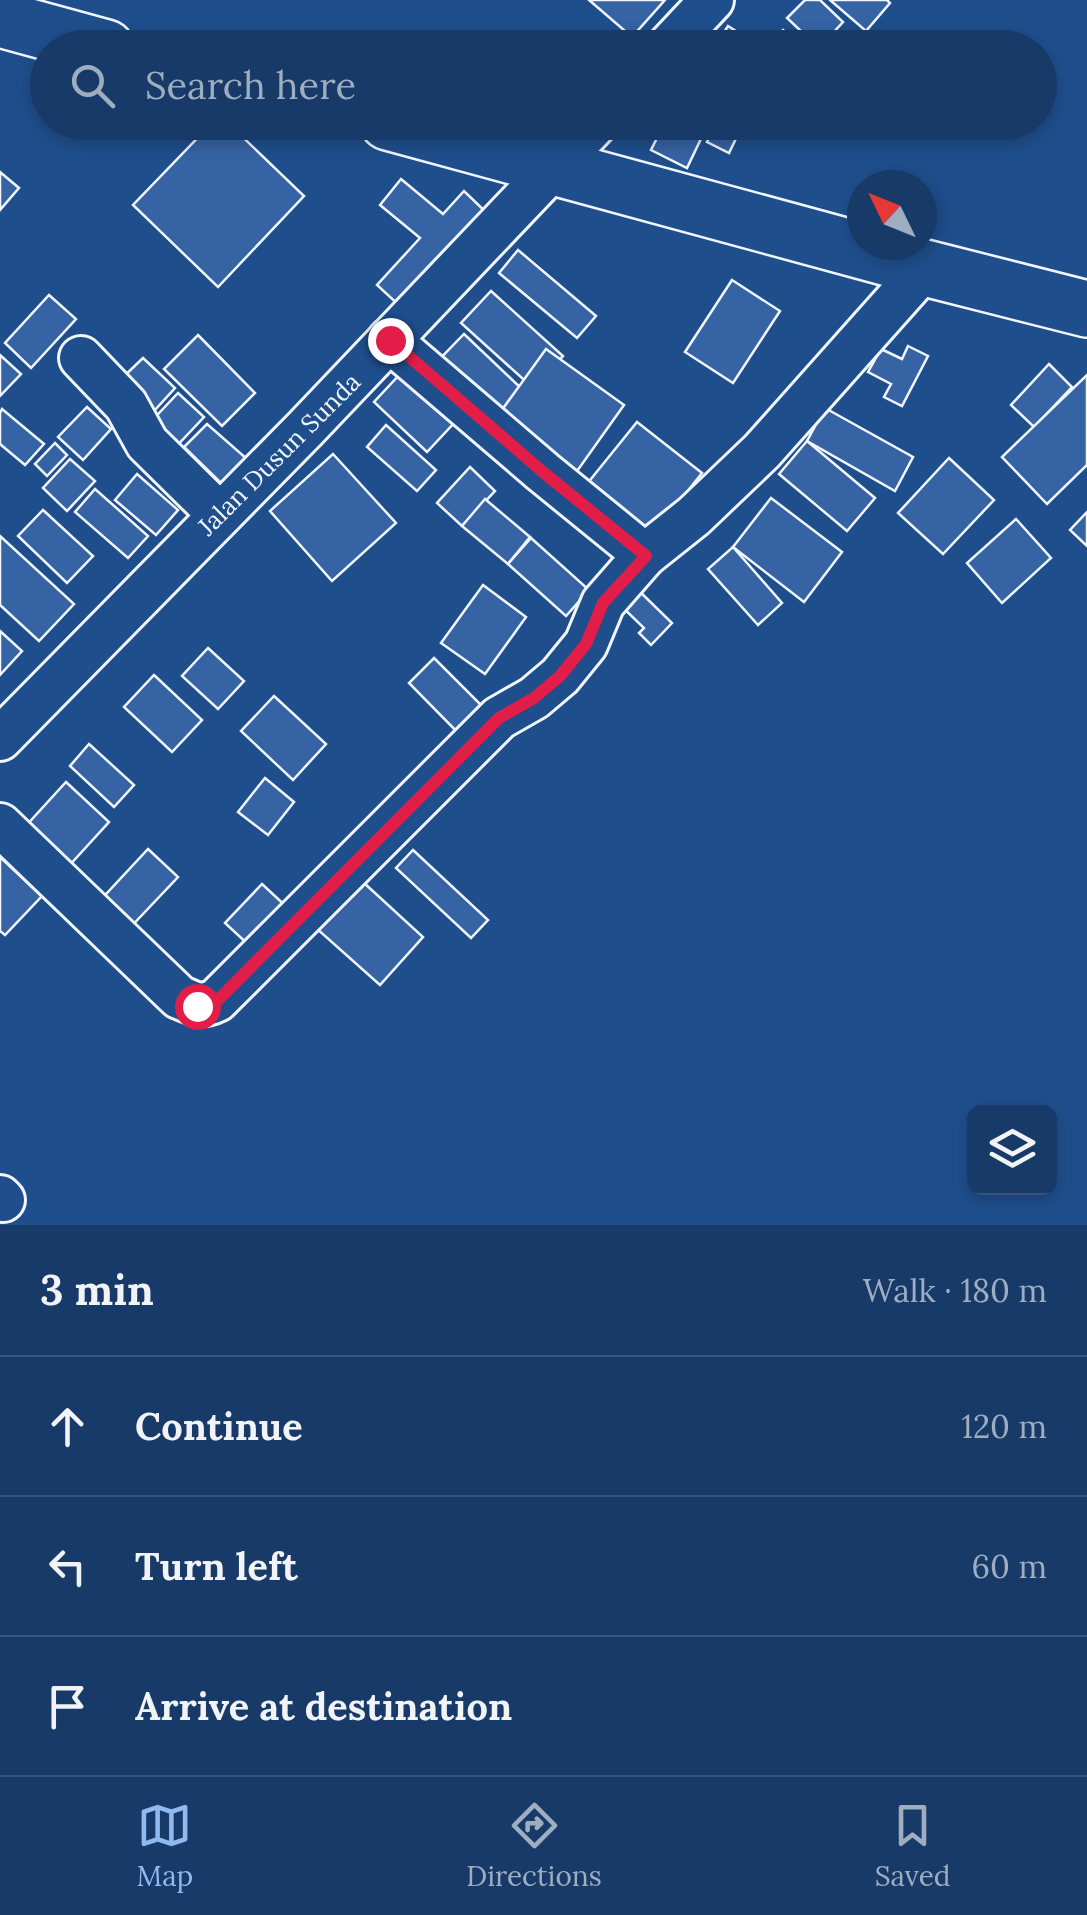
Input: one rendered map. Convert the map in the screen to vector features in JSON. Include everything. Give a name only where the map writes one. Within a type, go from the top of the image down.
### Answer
[{"type":"highway","points":[[0,20],[38,30]]},
{"type":"highway","points":[[455,140],[1087,309]]},
{"type":"street","points":[[684,30],[712,0]]},
{"type":"street","name":"Jalan Dusun Sunda","points":[[0,738],[305,429],[581,140]]},
{"type":"street","points":[[0,825],[179,997],[197,1006],[218,1000],[499,718],[534,698],[560,676],[586,644],[603,603],[646,556],[762,451],[925,268]]},
{"type":"street","points":[[390,340],[646,556]]},
{"type":"street","points":[[81,358],[126,405],[147,443],[219,514]]},
{"type":"building","points":[[589,0],[665,0],[638,30],[624,30]]},
{"type":"building","points":[[805,0],[820,0],[843,22],[836,30],[800,30],[787,18]]},
{"type":"building","points":[[830,0],[887,0],[890,3],[865,30]]},
{"type":"building","points":[[196,140],[246,140],[304,196],[218,287],[133,205]]},
{"type":"building","points":[[656,140],[700,140],[687,168],[651,150]]},
{"type":"building","points":[[708,140],[735,140],[729,153]]},
{"type":"building","points":[[0,172],[19,188],[0,210]]},
{"type":"building","points":[[401,179],[443,214],[464,191],[488,214],[402,308],[377,285],[420,238],[380,205]]},
{"type":"building","points":[[518,250],[596,316],[577,338],[499,273]]},
{"type":"building","points":[[732,280],[780,311],[733,383],[685,352]]},
{"type":"building","points":[[491,291],[563,356],[533,388],[461,323]]},
{"type":"building","points":[[49,295],[76,319],[31,368],[5,343]]},
{"type":"building","points":[[464,334],[524,391],[491,425],[431,368]]},
{"type":"building","points":[[198,335],[255,393],[222,426],[164,369]]},
{"type":"building","points":[[908,346],[928,356],[902,406],[884,397],[891,384],[868,372],[881,349],[902,359]]},
{"type":"building","points":[[546,349],[624,405],[570,481],[491,425]]},
{"type":"building","points":[[0,355],[21,374],[0,396]]},
{"type":"building","points":[[143,358],[175,388],[154,411],[119,381]]},
{"type":"building","points":[[1049,364],[1072,387],[1034,427],[1011,405]]},
{"type":"building","points":[[402,372],[455,422],[427,452],[374,402]]},
{"type":"building","points":[[1087,375],[1087,465],[1047,504],[1002,457]]},
{"type":"building","points":[[178,393],[204,417],[171,452],[145,428]]},
{"type":"building","points":[[87,407],[111,429],[83,460],[58,437]]},
{"type":"building","points":[[825,408],[913,457],[895,491],[807,441]]},
{"type":"building","points":[[2,409],[44,444],[25,465],[0,444]]},
{"type":"building","points":[[637,422],[702,473],[643,547],[578,495]]},
{"type":"building","points":[[207,424],[247,459],[223,485],[184,447]]},
{"type":"building","points":[[386,425],[436,470],[417,491],[367,447]]},
{"type":"building","points":[[807,441],[875,498],[847,531],[779,474]]},
{"type":"building","points":[[55,443],[67,455],[47,476],[35,464]]},
{"type":"building","points":[[333,454],[396,523],[332,581],[270,511]]},
{"type":"building","points":[[949,458],[994,500],[943,554],[898,513]]},
{"type":"building","points":[[70,459],[95,481],[67,511],[43,488]]},
{"type":"building","points":[[470,467],[495,491],[462,526],[437,503]]},
{"type":"building","points":[[137,474],[178,510],[156,535],[115,500]]},
{"type":"building","points":[[95,489],[148,536],[128,558],[75,512]]},
{"type":"building","points":[[771,498],[842,552],[804,602],[733,547]]},
{"type":"building","points":[[485,499],[530,537],[508,564],[462,526]]},
{"type":"building","points":[[43,510],[93,556],[67,583],[18,536]]},
{"type":"building","points":[[1087,512],[1087,546],[1070,530]]},
{"type":"building","points":[[1016,519],[1051,558],[1002,603],[967,563]]},
{"type":"building","points":[[0,536],[74,604],[39,641],[0,605]]},
{"type":"building","points":[[531,538],[589,590],[566,616],[508,564]]},
{"type":"building","points":[[733,547],[782,603],[758,625],[708,569]]},
{"type":"building","points":[[483,585],[526,617],[485,674],[441,643]]},
{"type":"building","points":[[633,585],[672,623],[651,645],[639,633],[644,628],[617,602]]},
{"type":"building","points":[[0,631],[22,651],[0,675]]},
{"type":"building","points":[[208,648],[244,681],[218,709],[182,676]]},
{"type":"building","points":[[434,658],[490,714],[464,739],[409,683]]},
{"type":"building","points":[[154,675],[202,720],[172,752],[124,707]]},
{"type":"building","points":[[274,696],[326,744],[293,780],[241,731]]},
{"type":"building","points":[[89,744],[134,785],[114,807],[70,766]]},
{"type":"building","points":[[265,778],[294,802],[268,835],[238,812]]},
{"type":"building","points":[[66,782],[109,822],[67,868],[24,828]]},
{"type":"building","points":[[148,849],[178,877],[124,934],[95,906]]},
{"type":"building","points":[[413,850],[488,920],[471,938],[396,868]]},
{"type":"building","points":[[0,857],[42,896],[5,935],[0,931]]},
{"type":"building","points":[[351,871],[423,937],[380,985],[307,920]]},
{"type":"building","points":[[262,884],[290,910],[253,949],[225,923]]},
{"type":"route","points":[[197,1006],[218,1000],[499,718],[534,698],[560,676],[586,644],[603,603],[646,556],[390,340]]}]
